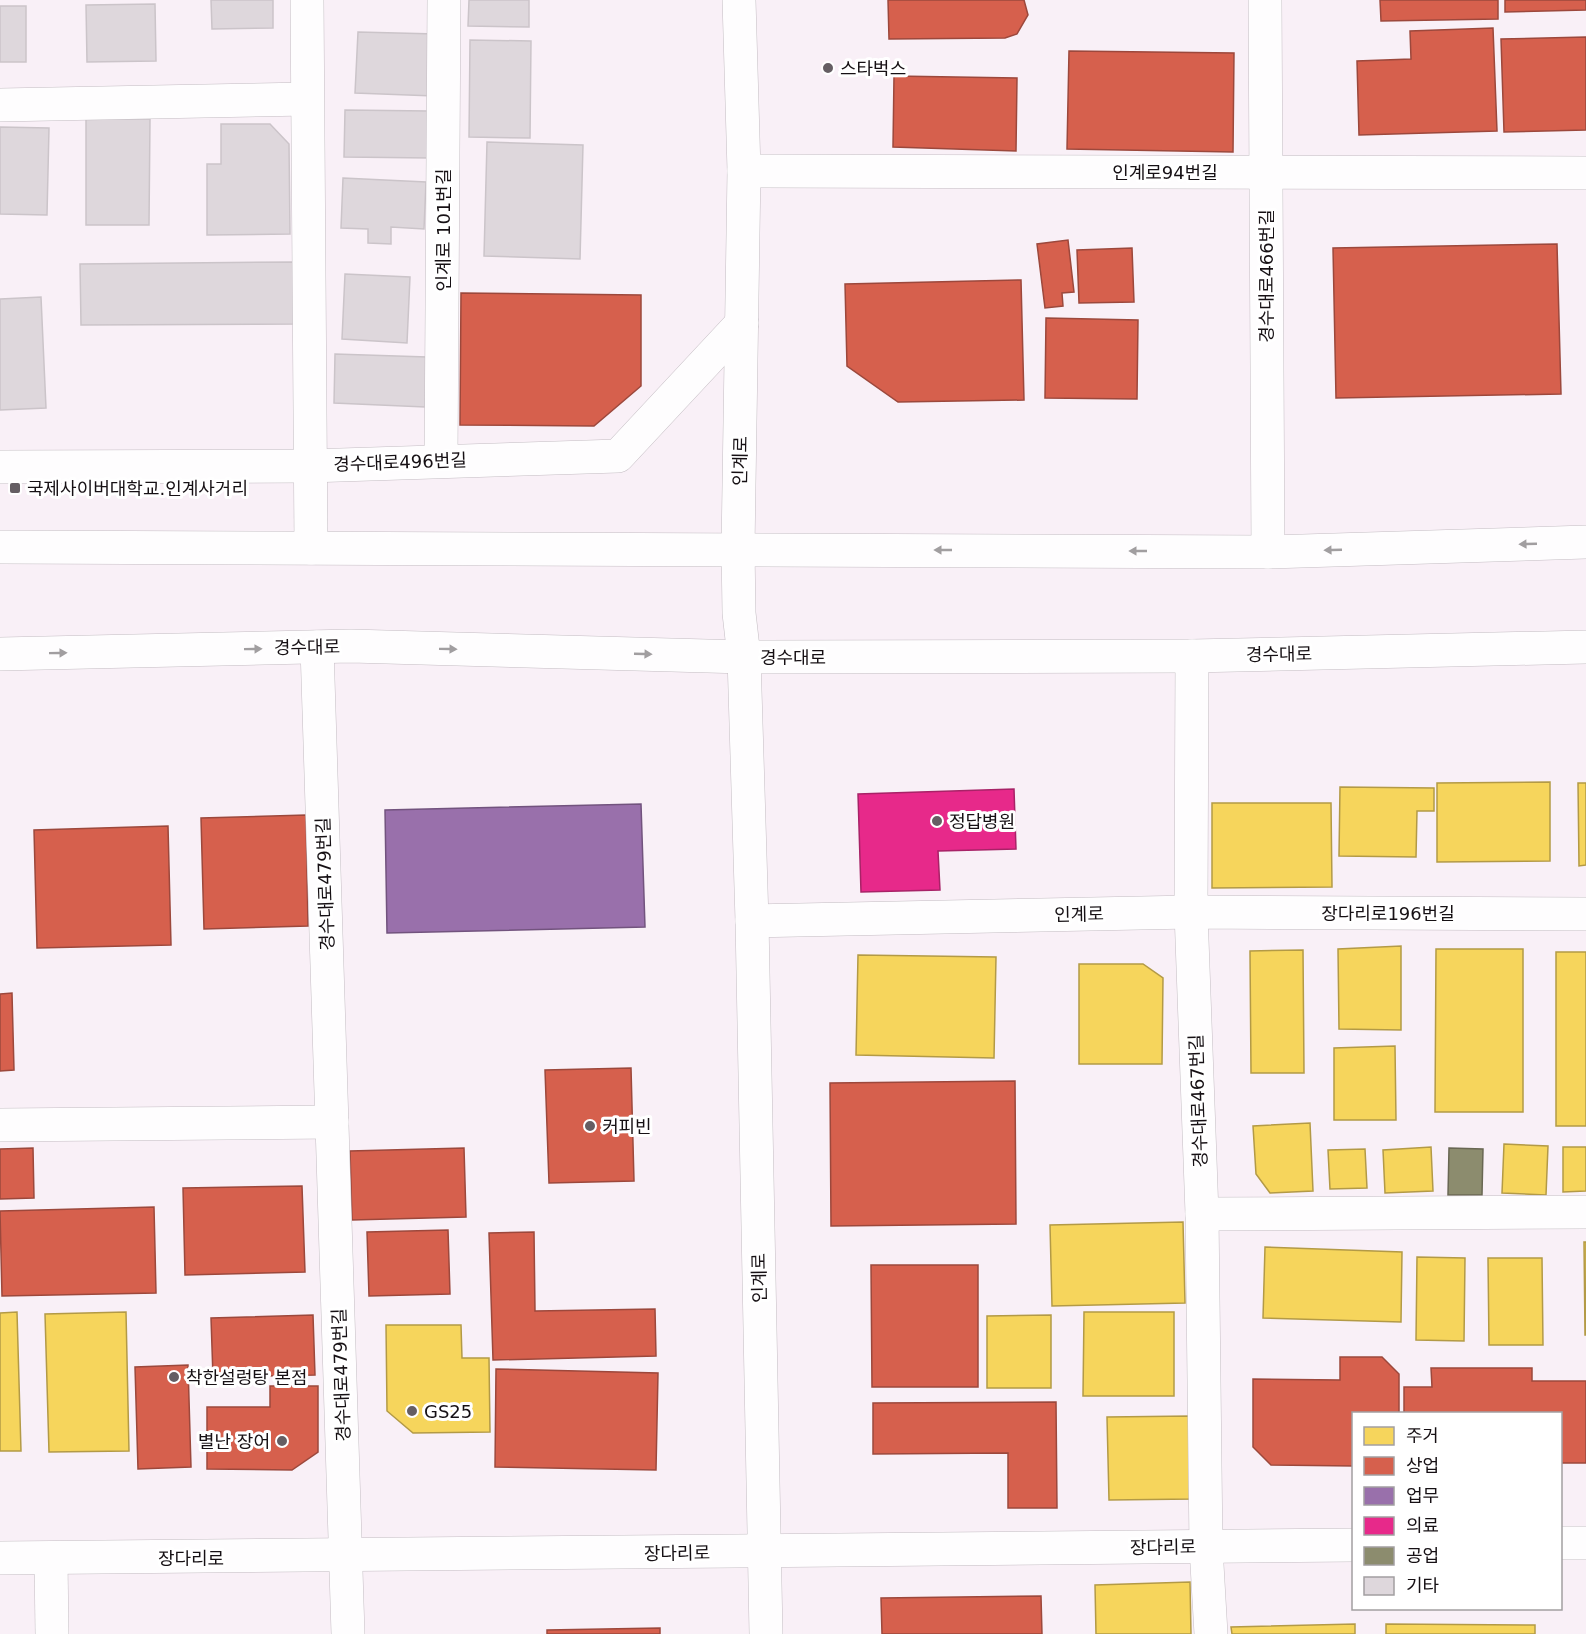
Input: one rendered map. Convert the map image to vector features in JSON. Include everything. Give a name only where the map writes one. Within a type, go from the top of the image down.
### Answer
[{"type":"street","points":[[307,0],[311,548]]},
{"type":"street","name":"인계로 101번길","points":[[441,461],[444,0]]},
{"type":"street","name":"인계로","points":[[740,0],[744,171],[739,613],[744,657],[752,921],[766,1634]]},
{"type":"street","name":"경수대로466번길","points":[[1265,0],[1268,552]]},
{"type":"street","points":[[0,105],[307,99]]},
{"type":"street","name":"인계로94번길","points":[[744,171],[1586,173]]},
{"type":"street","name":"경수대로496번길","points":[[0,467],[309,466],[618,456],[741,323]]},
{"type":"street","points":[[0,547],[738,548],[1268,552],[1586,542]]},
{"type":"street","name":"경수대로","points":[[0,654],[316,647],[744,657],[1192,656],[1586,647]]},
{"type":"street","name":"경수대로479번길","points":[[316,647],[348,1634]]},
{"type":"street","name":"경수대로467번길","points":[[1192,656],[1191,912],[1202,1214],[1206,1547],[1211,1634]]},
{"type":"street","name":"인계로","points":[[752,921],[1191,912]]},
{"type":"street","name":"장다리로196번길","points":[[1191,912],[1586,914]]},
{"type":"street","points":[[0,1125],[332,1122]]},
{"type":"street","points":[[1202,1214],[1586,1212]]},
{"type":"street","points":[[1562,1543],[1586,1543]]},
{"type":"street","name":"장다리로","points":[[0,1558],[1352,1545]]},
{"type":"street","points":[[51,1559],[52,1634]]},
{"type":"building: 주거","points":[[1550,782],[1550,861],[1437,862],[1437,783]]},
{"type":"building: 주거","points":[[1578,783],[1586,783],[1586,865],[1579,866]]},
{"type":"building: 주거","points":[[1340,787],[1434,788],[1434,811],[1417,811],[1416,857],[1339,856]]},
{"type":"building: 주거","points":[[1212,803],[1331,803],[1332,887],[1212,888]]},
{"type":"building: 주거","points":[[1401,946],[1401,1030],[1339,1029],[1338,949]]},
{"type":"building: 주거","points":[[1436,949],[1523,949],[1523,1112],[1435,1112]]},
{"type":"building: 주거","points":[[1303,950],[1304,1073],[1251,1073],[1250,951]]},
{"type":"building: 주거","points":[[1556,952],[1586,952],[1586,1126],[1556,1126]]},
{"type":"building: 주거","points":[[858,955],[996,957],[994,1058],[856,1055]]},
{"type":"building: 주거","points":[[1079,964],[1143,964],[1163,978],[1162,1064],[1079,1064]]},
{"type":"building: 주거","points":[[1395,1046],[1396,1120],[1334,1120],[1334,1048]]},
{"type":"building: 주거","points":[[1310,1123],[1313,1191],[1270,1193],[1256,1174],[1253,1126]]},
{"type":"building: 주거","points":[[1504,1144],[1548,1146],[1546,1195],[1502,1193]]},
{"type":"building: 주거","points":[[1431,1147],[1433,1191],[1385,1193],[1383,1150]]},
{"type":"building: 주거","points":[[1563,1147],[1586,1147],[1586,1191],[1563,1192]]},
{"type":"building: 주거","points":[[1365,1149],[1367,1188],[1330,1189],[1328,1150]]},
{"type":"building: 주거","points":[[1183,1222],[1185,1303],[1052,1306],[1050,1225]]},
{"type":"building: 주거","points":[[1584,1242],[1586,1242],[1586,1335],[1585,1335]]},
{"type":"building: 주거","points":[[1265,1247],[1402,1252],[1401,1322],[1263,1318]]},
{"type":"building: 주거","points":[[1417,1257],[1465,1258],[1464,1341],[1416,1340]]},
{"type":"building: 주거","points":[[1488,1258],[1542,1258],[1543,1345],[1489,1345]]},
{"type":"building: 주거","points":[[17,1312],[21,1451],[0,1451],[0,1313]]},
{"type":"building: 주거","points":[[126,1312],[129,1451],[49,1452],[45,1314]]},
{"type":"building: 주거","points":[[1084,1312],[1174,1312],[1174,1396],[1083,1396]]},
{"type":"building: 주거","points":[[1051,1315],[1051,1388],[987,1388],[987,1316]]},
{"type":"building: 주거","points":[[386,1325],[461,1325],[462,1358],[489,1358],[490,1432],[413,1433],[387,1411]]},
{"type":"building: 주거","points":[[1191,1416],[1193,1499],[1109,1500],[1107,1417]]},
{"type":"building: 주거","points":[[1190,1582],[1191,1634],[1096,1634],[1095,1585]]},
{"type":"building: 주거","points":[[1355,1624],[1355,1634],[1232,1634],[1231,1627]]},
{"type":"building: 주거","points":[[1386,1624],[1535,1625],[1535,1634],[1386,1634]]},
{"type":"building: 상업","points":[[888,0],[1024,0],[1028,15],[1017,34],[1005,38],[889,39]]},
{"type":"building: 상업","points":[[1380,0],[1498,0],[1498,19],[1381,21]]},
{"type":"building: 상업","points":[[1505,0],[1586,0],[1586,10],[1505,12]]},
{"type":"building: 상업","points":[[1493,28],[1497,131],[1359,135],[1357,61],[1411,59],[1410,31]]},
{"type":"building: 상업","points":[[1586,37],[1586,130],[1504,132],[1501,39]]},
{"type":"building: 상업","points":[[1069,51],[1234,53],[1233,152],[1067,149]]},
{"type":"building: 상업","points":[[894,76],[1017,78],[1016,151],[893,147]]},
{"type":"building: 상업","points":[[1068,240],[1074,292],[1062,293],[1063,306],[1045,308],[1037,244]]},
{"type":"building: 상업","points":[[1557,244],[1561,394],[1336,398],[1333,248]]},
{"type":"building: 상업","points":[[1132,248],[1134,302],[1079,303],[1077,250]]},
{"type":"building: 상업","points":[[1021,280],[1024,400],[898,402],[847,366],[845,284]]},
{"type":"building: 상업","points":[[461,293],[641,295],[641,386],[594,426],[460,425]]},
{"type":"building: 상업","points":[[1046,318],[1138,320],[1137,399],[1045,398]]},
{"type":"building: 상업","points":[[306,815],[308,926],[204,929],[201,818]]},
{"type":"building: 상업","points":[[168,826],[171,945],[37,948],[34,830]]},
{"type":"building: 상업","points":[[12,993],[14,1070],[0,1071],[0,994]]},
{"type":"building: 상업","name":"커피빈","points":[[631,1068],[634,1181],[549,1183],[545,1070]]},
{"type":"building: 상업","points":[[1015,1081],[1016,1224],[831,1226],[830,1083]]},
{"type":"building: 상업","points":[[33,1148],[34,1198],[0,1199],[0,1149]]},
{"type":"building: 상업","points":[[464,1148],[466,1217],[352,1220],[350,1151]]},
{"type":"building: 상업","points":[[302,1186],[305,1272],[185,1275],[183,1188]]},
{"type":"building: 상업","points":[[154,1207],[156,1293],[2,1296],[0,1211]]},
{"type":"building: 상업","points":[[448,1230],[450,1294],[369,1296],[367,1232]]},
{"type":"building: 상업","points":[[534,1232],[535,1311],[655,1309],[656,1356],[493,1360],[489,1233]]},
{"type":"building: 상업","points":[[871,1265],[978,1265],[978,1387],[872,1387]]},
{"type":"building: 상업","points":[[313,1315],[315,1375],[213,1377],[211,1318]]},
{"type":"building: 상업","points":[[1340,1357],[1382,1357],[1399,1374],[1399,1412],[1352,1412],[1352,1466],[1271,1465],[1253,1447],[1253,1379],[1340,1380]]},
{"type":"building: 상업","points":[[188,1365],[191,1467],[138,1469],[135,1367]]},
{"type":"building: 상업","points":[[1431,1368],[1532,1368],[1532,1381],[1586,1381],[1586,1463],[1562,1463],[1562,1412],[1404,1412],[1404,1387],[1432,1387]]},
{"type":"building: 상업","points":[[496,1369],[658,1373],[656,1470],[495,1467]]},
{"type":"building: 상업","points":[[270,1386],[318,1386],[318,1452],[292,1470],[207,1469],[207,1407],[270,1407]]},
{"type":"building: 상업","points":[[1056,1402],[1057,1508],[1008,1508],[1008,1453],[873,1454],[873,1403]]},
{"type":"building: 상업","points":[[1041,1596],[1042,1634],[882,1634],[881,1598]]},
{"type":"building: 상업","points":[[660,1628],[660,1634],[547,1634],[547,1630]]},
{"type":"building: 업무","points":[[641,804],[645,927],[387,933],[385,810]]},
{"type":"building: 의료","name":"정답병원","points":[[1014,789],[1016,849],[938,851],[940,890],[861,892],[858,794]]},
{"type":"building: 공업","points":[[1449,1148],[1483,1149],[1482,1195],[1448,1195]]},
{"type":"building: 기타","points":[[211,0],[273,0],[273,28],[212,29]]},
{"type":"building: 기타","points":[[469,0],[529,0],[529,27],[468,26]]},
{"type":"building: 기타","points":[[155,4],[156,61],[87,62],[86,5]]},
{"type":"building: 기타","points":[[0,6],[26,6],[26,62],[0,62]]},
{"type":"building: 기타","points":[[358,32],[436,34],[434,96],[355,93]]},
{"type":"building: 기타","points":[[470,40],[531,41],[530,138],[469,137]]},
{"type":"building: 기타","points":[[345,110],[429,111],[430,158],[344,157]]},
{"type":"building: 기타","points":[[86,118],[150,119],[149,225],[86,225]]},
{"type":"building: 기타","points":[[221,124],[270,124],[289,144],[290,234],[207,235],[207,164],[221,164]]},
{"type":"building: 기타","points":[[0,127],[49,128],[47,215],[0,214]]},
{"type":"building: 기타","points":[[487,142],[583,145],[580,259],[484,256]]},
{"type":"building: 기타","points":[[343,178],[426,182],[424,229],[391,227],[391,244],[368,243],[368,229],[341,228]]},
{"type":"building: 기타","points":[[293,262],[294,324],[81,325],[80,264]]},
{"type":"building: 기타","points":[[345,274],[410,277],[407,343],[342,339]]},
{"type":"building: 기타","points":[[41,297],[46,408],[0,410],[0,299]]},
{"type":"building: 기타","points":[[335,354],[427,357],[425,407],[334,403]]},
{"type":"place","name":"스타벅스","points":[[828,68]]},
{"type":"place","name":"국제사이버대학교.인계사거리","points":[[15,488]]},
{"type":"place","name":"정답병원","points":[[937,821]]},
{"type":"place","name":"커피빈","points":[[590,1126]]},
{"type":"place","name":"착한설렁탕 본점","points":[[174,1377]]},
{"type":"place","name":"GS25","points":[[412,1411]]},
{"type":"place","name":"별난 장어","points":[[282,1441]]}]
